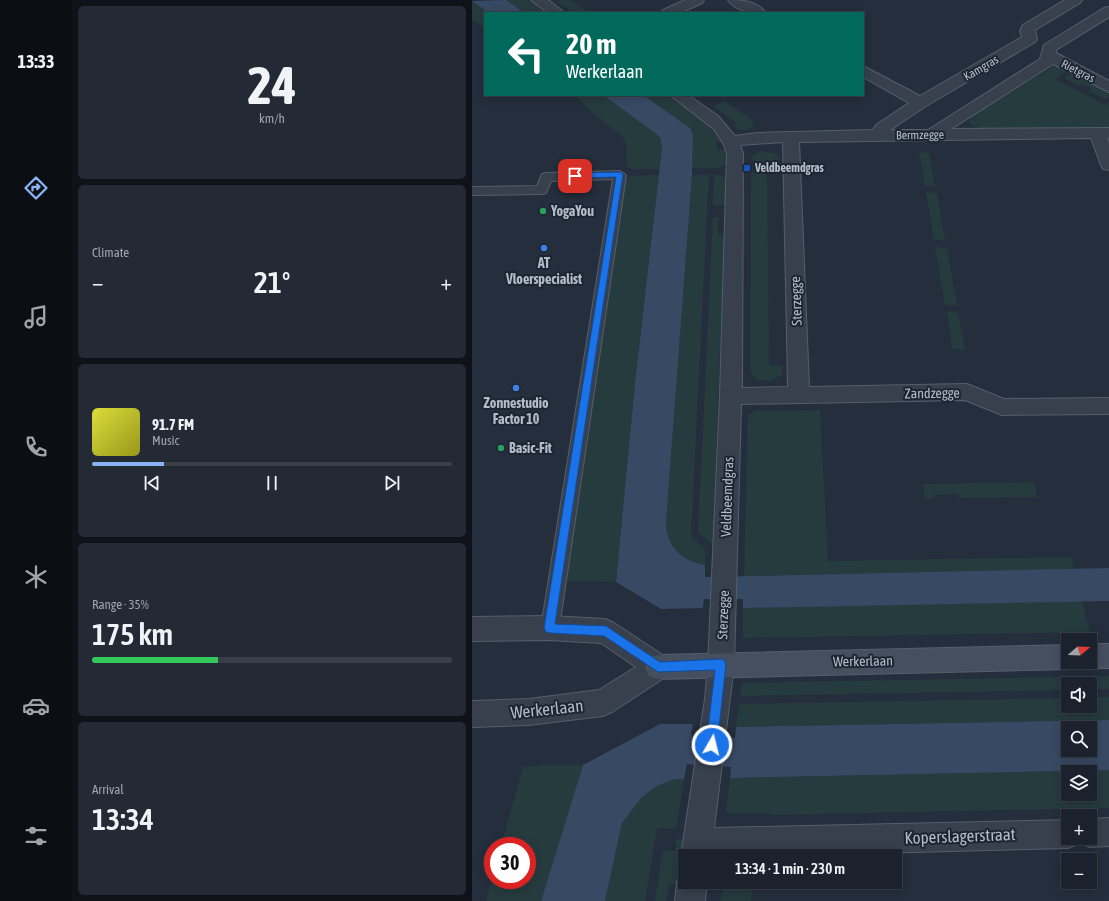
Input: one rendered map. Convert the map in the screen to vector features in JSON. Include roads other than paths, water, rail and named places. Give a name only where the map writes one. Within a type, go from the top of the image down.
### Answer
[{"type":"street","points":[[538,0],[556,12]]},
{"type":"street","points":[[670,12],[697,0]]},
{"type":"street","points":[[736,0],[757,12]]},
{"type":"street","points":[[1030,39],[1027,31],[1028,28],[1075,0]]},
{"type":"street","points":[[931,135],[1047,61],[1048,51],[1109,10]]},
{"type":"street","name":"Rietgras","points":[[1030,39],[1109,87]]},
{"type":"street","name":"Kamgras","points":[[880,135],[882,128],[920,103],[1030,39]]},
{"type":"street","points":[[864,72],[920,103]]},
{"type":"street","name":"Veldbeemdgras","points":[[679,96],[718,124],[732,141],[735,153],[736,171],[731,396],[725,570]]},
{"type":"street","points":[[1103,133],[1109,165]]},
{"type":"street","name":"Bermzegge","points":[[732,141],[757,138],[880,135],[1103,133]]},
{"type":"street","name":"Sterzegge","points":[[791,138],[799,395]]},
{"type":"street","name":"Zandzegge","points":[[799,395],[967,392],[1002,407],[1109,406]]},
{"type":"street","points":[[731,396],[799,395]]},
{"type":"street","name":"Sterzegge","points":[[697,849],[709,769],[721,665],[725,570]]},
{"type":"street","points":[[472,629],[550,628],[606,631],[658,667]]},
{"type":"street","points":[[1097,656],[1109,656]]},
{"type":"street","name":"Werkerlaan","points":[[472,714],[529,712],[603,703],[658,667],[1061,657]]},
{"type":"street","points":[[1097,833],[1109,832]]},
{"type":"street","name":"Koperslagerstraat","points":[[697,849],[1061,834]]},
{"type":"street","points":[[690,901],[691,889]]},
{"type":"lane","points":[[472,191],[542,190],[546,176],[620,174],[550,628]]},
{"type":"water","points":[[506,0],[524,12],[488,12],[472,1]]},
{"type":"water","points":[[604,96],[644,96],[690,128],[693,134],[692,175],[666,523],[669,539],[677,552],[689,560],[705,565],[705,577],[1109,568],[1109,601],[743,608],[743,599],[704,599],[703,608],[661,609],[616,582],[635,383],[662,148],[660,138]]},
{"type":"water","points":[[1109,720],[1109,770],[1097,770],[1097,765],[1061,765],[1061,771],[730,778],[731,767],[687,764],[684,779],[675,779],[657,786],[642,797],[622,823],[605,901],[541,901],[583,765],[660,724],[693,724],[691,735],[735,738],[736,727]]},
{"type":"place","name":"Veldbeemdgras","points":[[747,168]]},
{"type":"place","name":"YogaYou","points":[[543,211]]},
{"type":"place","name":"AT Vloerspecialist","points":[[544,248]]},
{"type":"place","name":"Zonnestudio Factor 10","points":[[516,388]]},
{"type":"place","name":"Basic-Fit","points":[[501,448]]}]
